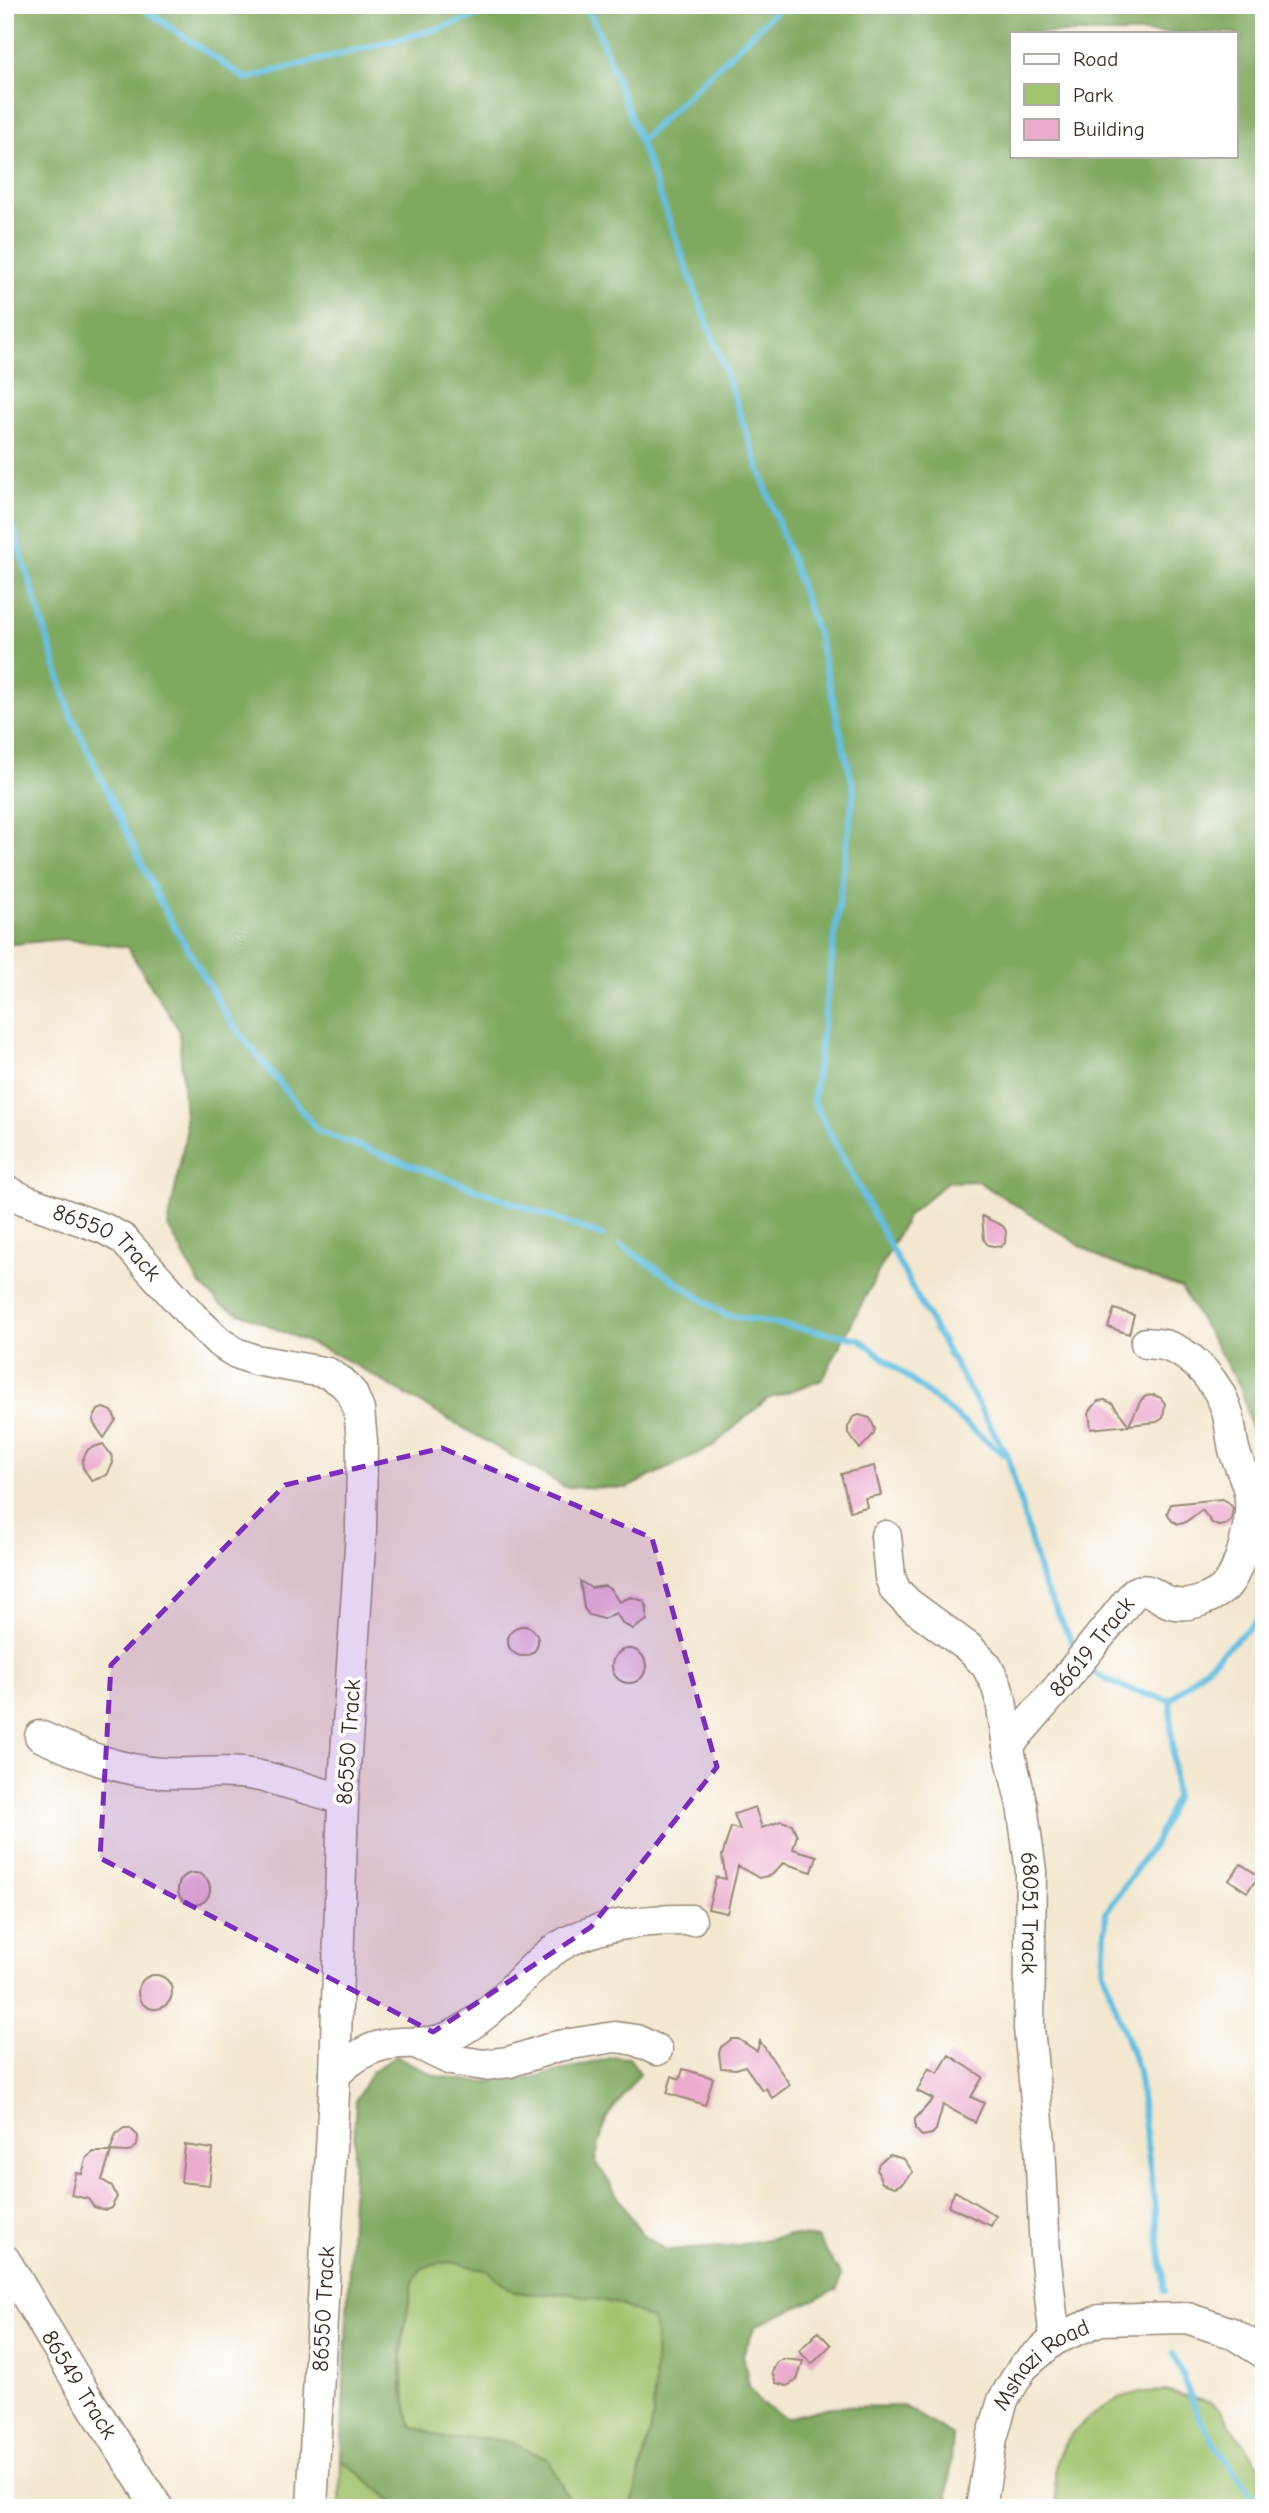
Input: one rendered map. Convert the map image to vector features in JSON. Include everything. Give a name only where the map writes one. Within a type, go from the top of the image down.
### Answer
[{"type":"street","name":"86550 Track","points":[[5,1190],[24,1200],[105,1229],[123,1239],[219,1342],[236,1353],[255,1360],[328,1373],[352,1393],[359,1410],[362,1442],[361,1532],[343,1799],[335,2074],[312,2508]]},
{"type":"street","name":"86619 Track","points":[[1009,1746],[1135,1592],[1141,1589],[1149,1590],[1167,1601],[1181,1605],[1193,1604],[1223,1588],[1236,1574],[1248,1522],[1250,1497],[1234,1448],[1226,1409],[1205,1374],[1182,1353],[1165,1345],[1146,1343]]},
{"type":"street","name":"68051 Track","points":[[886,1536],[889,1570],[895,1590],[908,1603],[969,1648],[986,1665],[996,1684],[1023,1805],[1031,1871],[1029,2028],[1040,2143],[1045,2254],[1055,2340]]},
{"type":"street","points":[[40,1736],[84,1756],[125,1768],[160,1773],[230,1772],[254,1775],[343,1799]]},
{"type":"street","points":[[335,2074],[358,2055],[382,2045],[418,2045],[446,2039],[485,2017],[540,1960],[568,1941],[615,1926],[657,1920],[691,1920]]},
{"type":"street","points":[[418,2045],[452,2060],[484,2065],[509,2062],[558,2046],[615,2037],[636,2040],[657,2050]]},
{"type":"street","name":"86549 Track","points":[[5,2260],[158,2508]]},
{"type":"street","name":"Mshazi Road","points":[[981,2508],[992,2438],[1003,2400],[1023,2367],[1055,2340],[1100,2320],[1187,2318],[1232,2333],[1264,2353]]},
{"type":"highlighted area","points":[[442,1448],[652,1538],[717,1767],[591,1927],[433,2032],[100,1858],[111,1665],[285,1485]]},
{"type":"green space","points":[[5,5],[1264,5],[1264,1475],[1241,1388],[1181,1288],[1104,1260],[977,1181],[947,1182],[908,1215],[822,1380],[767,1399],[713,1446],[627,1488],[565,1487],[339,1356],[221,1305],[199,1283],[168,1226],[186,1132],[179,1030],[127,947],[64,939],[5,945]]},
{"type":"green space","points":[[396,2056],[436,2076],[480,2082],[527,2079],[615,2057],[629,2058],[640,2073],[606,2119],[595,2160],[642,2235],[667,2250],[728,2247],[788,2235],[817,2238],[841,2275],[838,2289],[755,2326],[743,2354],[749,2386],[761,2404],[786,2418],[830,2407],[903,2406],[953,2436],[947,2508],[634,2508],[633,2501],[653,2419],[656,2334],[652,2320],[622,2305],[569,2293],[514,2292],[488,2271],[453,2262],[436,2263],[421,2269],[413,2282],[401,2343],[402,2386],[411,2426],[447,2439],[485,2438],[512,2443],[548,2459],[573,2508],[401,2508],[341,2459],[356,2100],[372,2072]]},
{"type":"green space","points":[[453,2262],[488,2271],[514,2292],[569,2293],[622,2305],[652,2320],[656,2334],[653,2419],[633,2501],[634,2508],[573,2508],[548,2459],[485,2438],[447,2439],[411,2426],[402,2365],[412,2285],[418,2272],[424,2267]]},
{"type":"green space","points":[[1166,2391],[1211,2403],[1219,2409],[1264,2472],[1264,2508],[1059,2508],[1055,2467],[1063,2447],[1078,2427],[1105,2406],[1127,2395]]},
{"type":"green space","points":[[341,2459],[401,2508],[340,2508]]},
{"type":"building","points":[[982,1216],[1003,1226],[1006,1231],[1005,1243],[1000,1247],[988,1245],[984,1240]]},
{"type":"building","points":[[1114,1309],[1134,1315],[1129,1334],[1108,1327]]},
{"type":"building","points":[[1154,1395],[1161,1398],[1165,1404],[1163,1418],[1157,1422],[1129,1425],[1141,1400]]},
{"type":"building","points":[[1105,1400],[1112,1403],[1129,1425],[1091,1429],[1089,1412],[1098,1401]]},
{"type":"building","points":[[103,1408],[112,1411],[116,1420],[104,1438],[93,1419],[98,1410]]},
{"type":"building","points":[[859,1415],[870,1418],[875,1429],[860,1449],[848,1433],[853,1417]]},
{"type":"building","points":[[103,1444],[112,1456],[113,1463],[107,1475],[92,1481],[83,1468],[82,1461],[88,1449]]},
{"type":"building","points":[[874,1466],[881,1495],[865,1498],[867,1507],[850,1511],[841,1474]]},
{"type":"building","points":[[1222,1499],[1233,1508],[1231,1521],[1225,1525],[1212,1523],[1202,1510],[1184,1523],[1178,1524],[1172,1521],[1167,1513],[1171,1504]]},
{"type":"building","points":[[580,1581],[591,1588],[605,1586],[619,1602],[631,1597],[644,1601],[647,1620],[633,1629],[623,1624],[616,1613],[603,1619],[589,1615],[584,1608]]},
{"type":"building","points":[[523,1626],[534,1630],[538,1641],[534,1652],[523,1656],[512,1652],[508,1641],[512,1630]]},
{"type":"building","points":[[629,1649],[641,1654],[646,1666],[641,1678],[629,1683],[617,1678],[612,1666],[617,1654]]},
{"type":"building","points":[[755,1807],[762,1828],[781,1821],[792,1824],[797,1835],[793,1849],[817,1856],[812,1872],[783,1863],[772,1875],[759,1878],[738,1866],[727,1913],[708,1909],[716,1877],[726,1879],[722,1856],[731,1827],[740,1830],[734,1814]]},
{"type":"building","points":[[1241,1864],[1259,1876],[1247,1892],[1229,1880]]},
{"type":"building","points":[[194,1873],[206,1877],[210,1889],[206,1901],[194,1905],[182,1901],[178,1889],[182,1877]]},
{"type":"building","points":[[155,1975],[167,1980],[172,1992],[167,2004],[155,2009],[143,2004],[138,1992],[143,1980]]},
{"type":"building","points":[[732,2039],[738,2039],[757,2051],[760,2041],[790,2085],[772,2098],[766,2088],[762,2090],[745,2066],[736,2069],[721,2068],[721,2047]]},
{"type":"building","points":[[949,2055],[983,2077],[971,2097],[984,2103],[975,2122],[943,2105],[936,2130],[932,2134],[922,2136],[915,2129],[915,2119],[933,2099],[917,2091],[929,2068],[938,2073]]},
{"type":"building","points":[[683,2069],[713,2078],[705,2105],[667,2093],[672,2076],[680,2079]]},
{"type":"building","points":[[124,2128],[130,2128],[138,2136],[137,2146],[128,2152],[110,2151],[116,2134]]},
{"type":"building","points":[[185,2145],[213,2149],[209,2185],[181,2182]]},
{"type":"building","points":[[94,2152],[111,2152],[102,2180],[112,2186],[117,2197],[111,2208],[106,2210],[94,2207],[88,2199],[71,2195],[76,2173],[82,2174],[87,2157]]},
{"type":"building","points":[[890,2155],[904,2159],[913,2172],[902,2184],[895,2187],[882,2183],[877,2170],[879,2163]]},
{"type":"building","points":[[955,2191],[996,2216],[991,2226],[948,2206]]},
{"type":"building","points":[[818,2332],[831,2345],[812,2364],[799,2351]]},
{"type":"building","points":[[783,2359],[803,2361],[797,2380],[787,2386],[776,2383],[772,2372],[777,2362]]},
{"type":"waterway","points":[[138,5],[246,79],[437,29],[486,13],[487,5]]},
{"type":"waterway","points":[[585,5],[598,30],[719,354],[818,636],[854,790],[813,1101],[924,1310],[1008,1457],[1042,1582],[1073,1644]]},
{"type":"waterway","points":[[640,141],[782,5]]},
{"type":"waterway","points":[[5,517],[13,527],[71,715],[161,904],[230,1021],[318,1131],[603,1236]]},
{"type":"waterway","points":[[621,1245],[726,1315],[860,1339],[1003,1454]]},
{"type":"waterway","points":[[1170,1700],[1264,1614]]},
{"type":"waterway","points":[[1091,1669],[1118,1685],[1170,1700],[1175,1798],[1156,1841],[1106,1912],[1103,1971],[1138,2071],[1165,2291]]},
{"type":"waterway","points":[[1173,2353],[1197,2413],[1218,2449],[1261,2508]]}]
